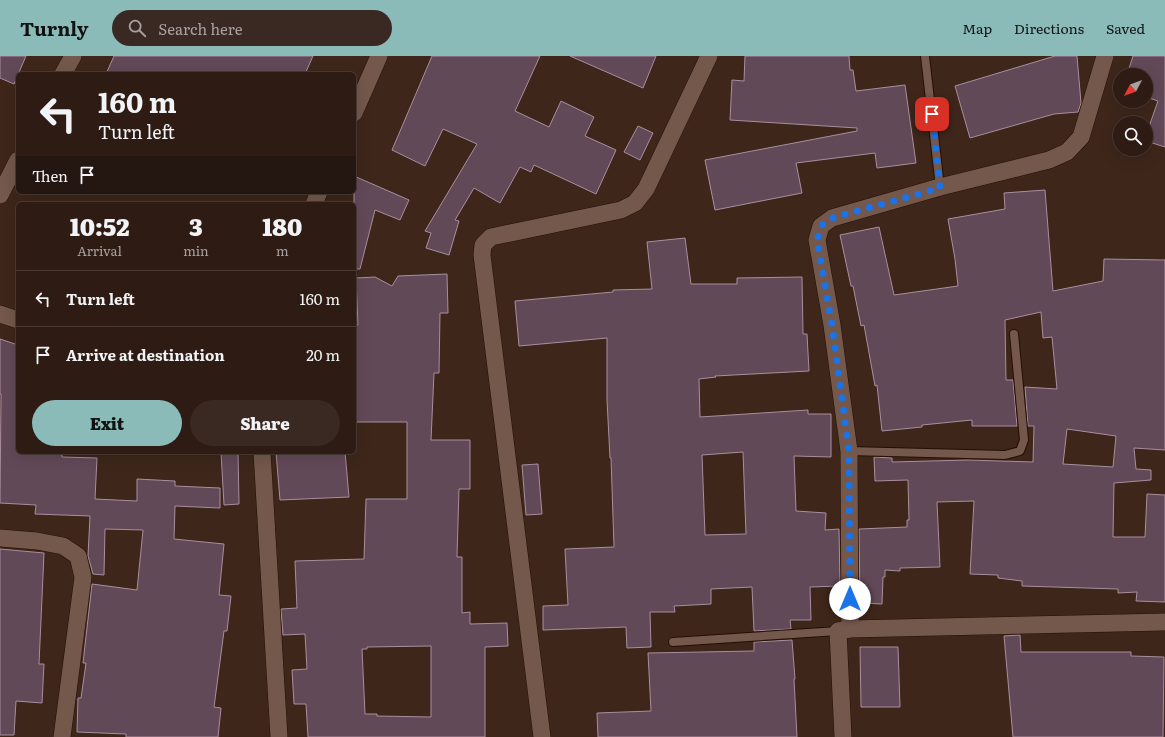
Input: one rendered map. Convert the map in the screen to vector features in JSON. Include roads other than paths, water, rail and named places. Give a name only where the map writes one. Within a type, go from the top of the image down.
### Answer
[{"type":"street","points":[[64,72],[73,56]]},
{"type":"street","points":[[356,108],[379,56]]},
{"type":"street","points":[[542,737],[482,255],[483,245],[491,237],[621,210],[635,203],[646,189],[708,56]]},
{"type":"street","points":[[843,737],[844,630],[849,451],[832,325],[817,240],[821,226],[832,218],[1049,160],[1067,152],[1081,137],[1104,56]]},
{"type":"street","points":[[0,195],[16,164]]},
{"type":"street","points":[[0,314],[16,319]]},
{"type":"street","points":[[262,454],[279,737]]},
{"type":"street","points":[[0,538],[37,541],[63,546],[78,556],[83,577],[62,737]]},
{"type":"street","points":[[844,630],[1165,622]]},
{"type":"lane","points":[[926,56],[940,188]]},
{"type":"lane","points":[[849,451],[1005,455],[1020,450],[1024,440],[1014,334]]},
{"type":"lane","points":[[673,642],[844,630]]}]
